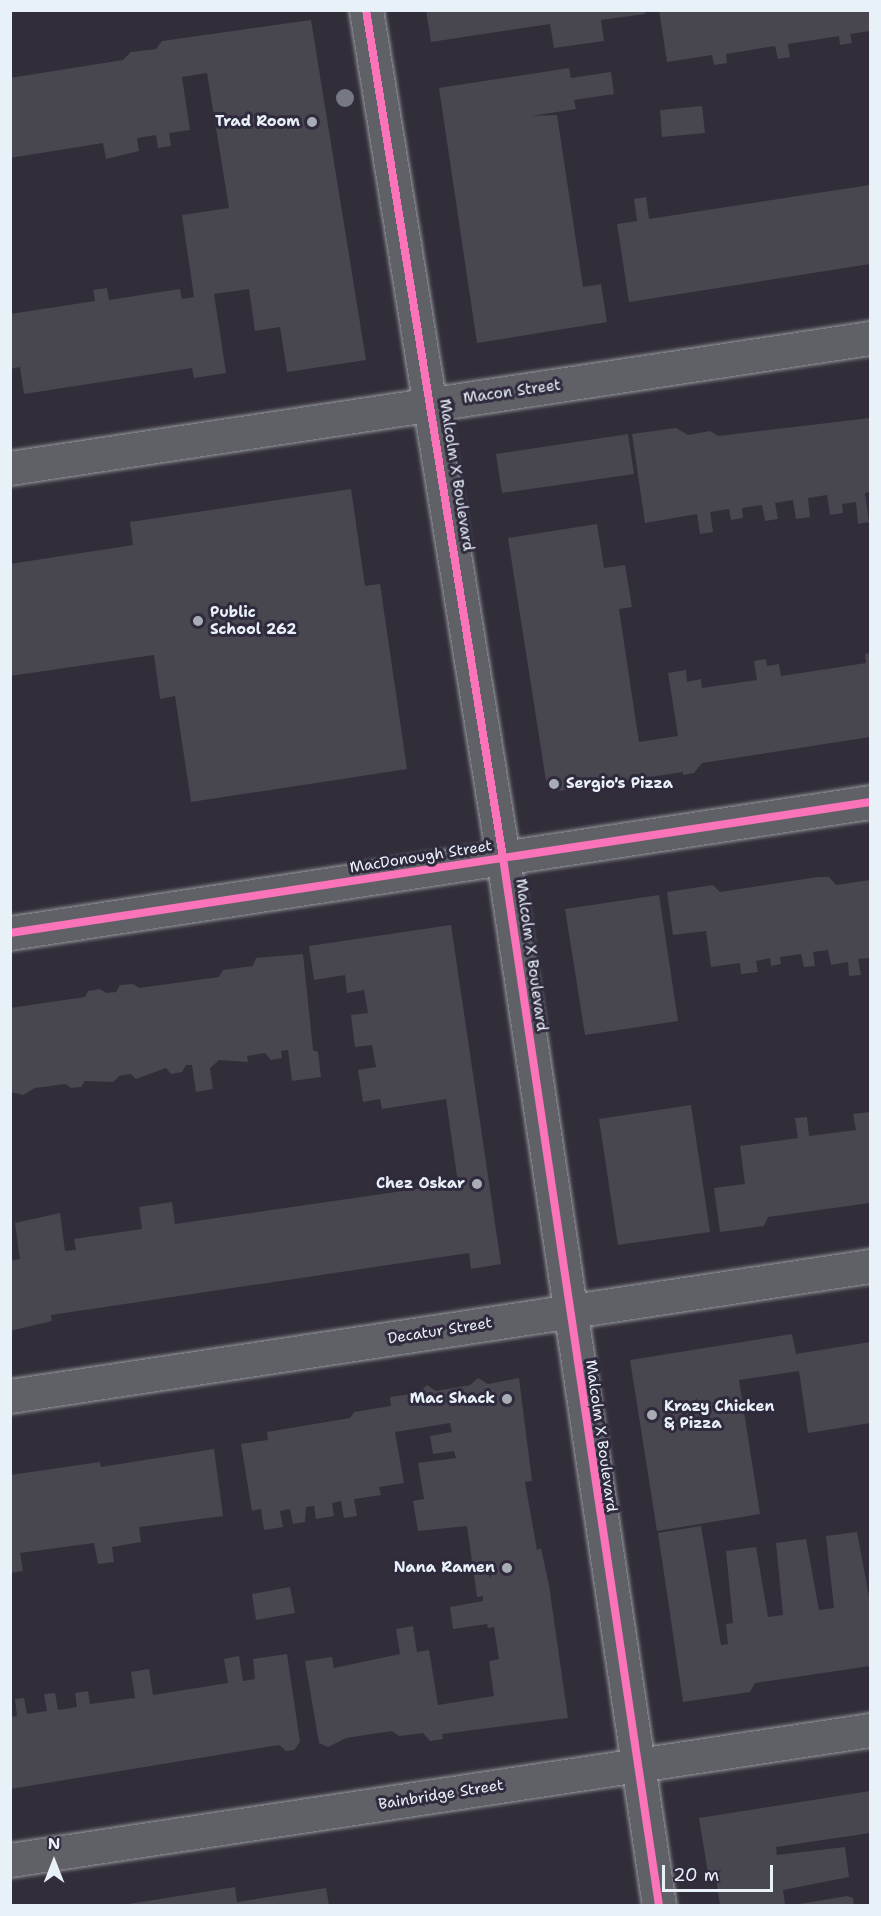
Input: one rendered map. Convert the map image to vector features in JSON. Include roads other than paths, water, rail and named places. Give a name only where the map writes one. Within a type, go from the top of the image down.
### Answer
[{"type":"street","name":"Malcolm X Boulevard","points":[[366,10],[503,858],[636,1766],[659,1905]]},
{"type":"street","name":"Macon Street","points":[[10,468],[870,338]]},
{"type":"street","name":"MacDonough Street","points":[[10,933],[870,802]]},
{"type":"street","name":"Decatur Street","points":[[10,1396],[870,1266]]},
{"type":"street","name":"Bainbridge Street","points":[[10,1860],[870,1730]]},
{"type":"place","name":"Trad Room","points":[[312,122]]},
{"type":"place","name":"Public School 262","points":[[198,621]]},
{"type":"place","name":"Sergio's Pizza","points":[[554,784]]},
{"type":"place","name":"Chez Oskar","points":[[477,1184]]},
{"type":"place","name":"Mac Shack","points":[[507,1399]]},
{"type":"place","name":"Krazy Chicken & Pizza","points":[[652,1415]]},
{"type":"place","name":"Nana Ramen","points":[[507,1568]]}]
